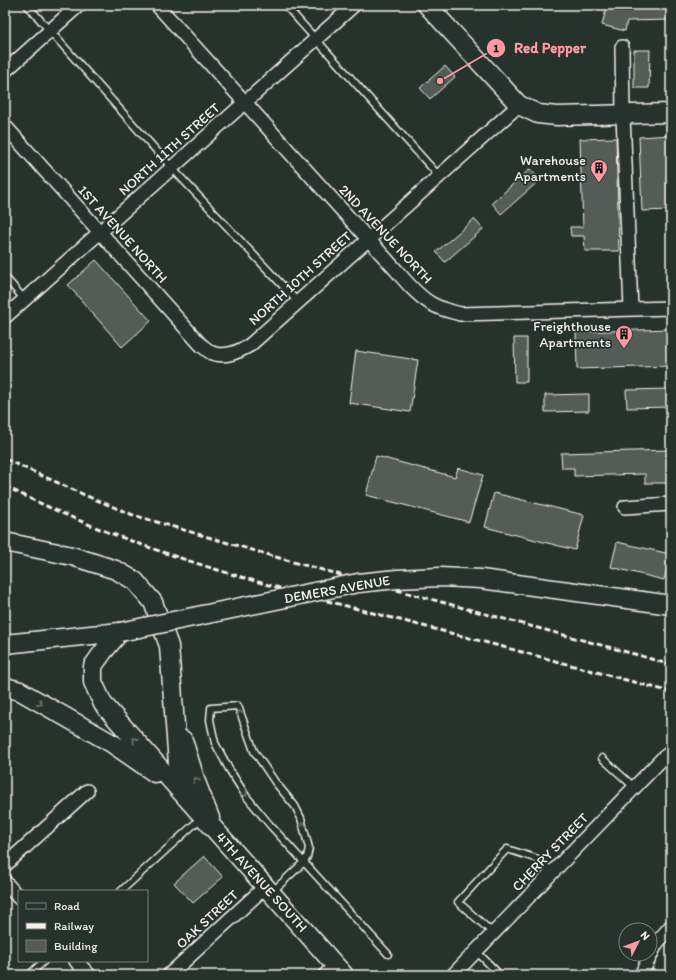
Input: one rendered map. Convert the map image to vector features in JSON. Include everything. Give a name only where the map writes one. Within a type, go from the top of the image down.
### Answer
[{"type":"main road","points":[[427,5],[519,105],[538,114],[557,116],[671,113]]},
{"type":"main road","points":[[5,542],[72,556],[116,570],[135,581],[153,602],[169,646],[180,790]]},
{"type":"main road","points":[[5,554],[72,556]]},
{"type":"main road","name":"DEMERS AVENUE","points":[[10,642],[120,632],[358,583],[397,579],[440,577],[481,579],[671,605]]},
{"type":"main road","points":[[120,632],[102,652],[93,666],[93,682],[103,704],[180,790]]},
{"type":"main road","points":[[5,687],[20,691],[113,744],[180,790]]},
{"type":"main road","points":[[173,698],[191,767],[215,829]]},
{"type":"main road","name":"4TH AVENUE SOUTH","points":[[180,790],[338,969]]},
{"type":"street","points":[[5,71],[79,5]]},
{"type":"street","name":"2ND AVENUE NORTH","points":[[157,5],[418,294],[430,304],[444,310],[460,314],[671,308]]},
{"type":"street","name":"NORTH 11TH STREET","points":[[5,317],[354,5]]},
{"type":"street","points":[[622,47],[623,115],[631,309]]},
{"type":"street","name":"NORTH 10TH STREET","points":[[224,355],[236,353],[250,345],[519,105]]},
{"type":"street","name":"1ST AVENUE NORTH","points":[[5,126],[201,345],[212,353],[224,355]]},
{"type":"street","points":[[625,507],[671,504]]},
{"type":"street","name":"CHERRY STREET","points":[[453,975],[634,787],[671,752]]},
{"type":"street","points":[[5,865],[87,791]]},
{"type":"street","points":[[5,882],[18,897]]},
{"type":"street","name":"OAK STREET","points":[[169,975],[268,890]]},
{"type":"street","points":[[643,975],[643,971],[656,944],[671,926]]},
{"type":"street","points":[[77,962],[89,975]]},
{"type":"lane","points":[[28,5],[172,168],[298,302]]},
{"type":"lane","points":[[285,5],[439,176]]},
{"type":"lane","points":[[5,277],[25,300]]},
{"type":"lane","points":[[268,890],[304,862],[307,857],[308,848],[301,818],[295,806],[275,782],[254,751],[238,706],[211,708],[210,720],[215,743],[246,796],[270,825],[304,862],[388,954]]},
{"type":"lane","points":[[602,758],[634,787]]},
{"type":"lane","points":[[122,890],[203,816]]},
{"type":"lane","points":[[493,933],[458,902],[507,849],[538,859],[552,872]]},
{"type":"lane","points":[[476,951],[500,975]]},
{"type":"lane","points":[[29,975],[43,962]]},
{"type":"lane","points":[[320,975],[338,969]]},
{"type":"building","points":[[607,5],[671,5],[671,20],[627,21],[625,31],[602,25]]},
{"type":"building","points":[[634,50],[650,50],[649,88],[634,88]]},
{"type":"building","points":[[445,66],[455,77],[430,99],[420,88]]},
{"type":"building","points":[[671,135],[671,210],[642,211],[639,137]]},
{"type":"building","name":"Warehouse Apartments","points":[[616,138],[619,251],[585,251],[584,236],[571,236],[570,227],[583,227],[580,139]]},
{"type":"building","points":[[530,169],[540,180],[501,214],[492,203]]},
{"type":"building","points":[[474,219],[483,229],[445,262],[436,252]]},
{"type":"building","points":[[96,260],[151,321],[122,347],[68,285]]},
{"type":"building","name":"Freighthouse Apartments","points":[[671,329],[671,366],[577,369],[576,332]]},
{"type":"building","points":[[514,338],[527,338],[527,382],[515,382]]},
{"type":"building","points":[[356,351],[418,360],[410,412],[349,403]]},
{"type":"building","points":[[671,389],[671,407],[627,408],[626,390]]},
{"type":"building","points":[[589,394],[589,411],[545,412],[545,395]]},
{"type":"building","points":[[669,450],[670,483],[645,483],[645,474],[574,476],[574,468],[562,468],[561,453]]},
{"type":"building","points":[[376,456],[455,477],[458,468],[483,475],[469,522],[366,495]]},
{"type":"building","points":[[494,493],[584,515],[575,550],[485,527]]},
{"type":"building","points":[[617,542],[670,554],[664,580],[611,567]]},
{"type":"building","points":[[204,856],[223,877],[193,903],[174,883]]},
{"type":"railway","points":[[5,459],[133,515],[293,562],[671,665]]},
{"type":"railway","points":[[5,486],[52,509],[100,529],[198,564],[299,593],[671,692]]},
{"type":"place","name":"Red Pepper","points":[[440,81]]},
{"type":"place","name":"Warehouse Apartments","points":[[599,183]]},
{"type":"place","name":"Freighthouse Apartments","points":[[624,349]]}]
